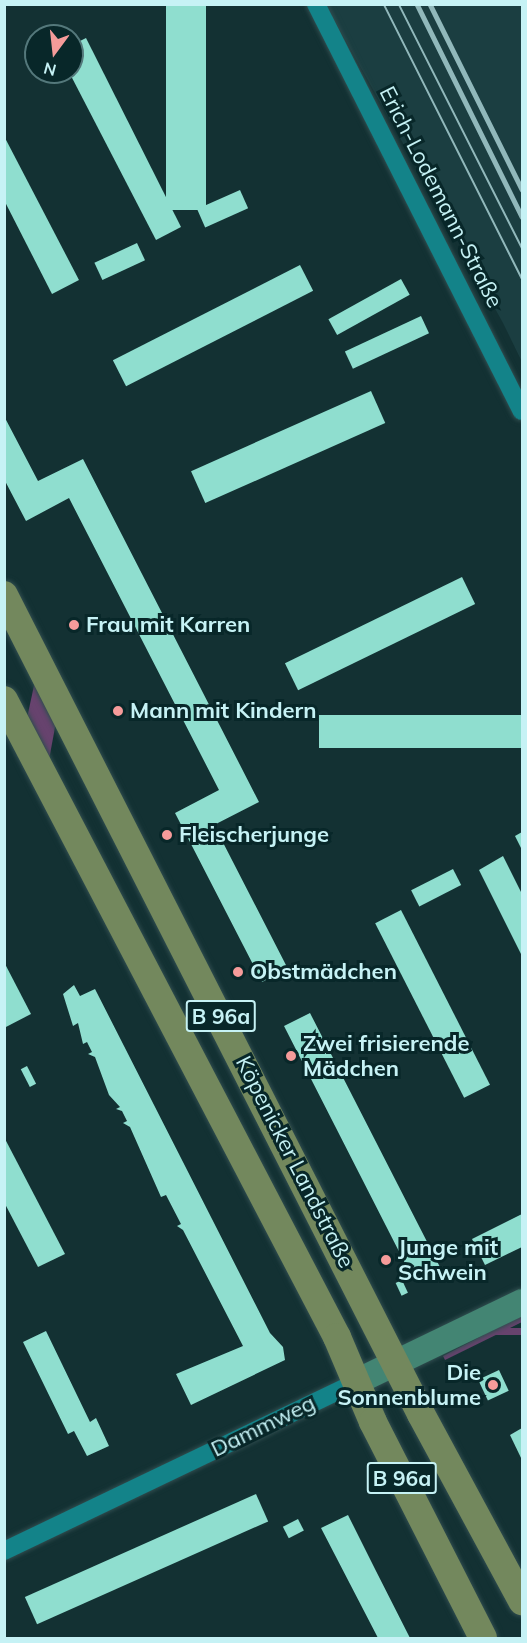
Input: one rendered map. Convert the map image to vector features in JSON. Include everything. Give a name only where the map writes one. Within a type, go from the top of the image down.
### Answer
[{"type":"main road","name":"Köpenicker Landstraße","points":[[4,595],[396,1363],[522,1601]]},
{"type":"main road","name":"Köpenicker Landstraße","points":[[4,700],[356,1382],[483,1638]]},
{"type":"street","name":"Erich-Lodemann-Straße","points":[[316,4],[522,411]]},
{"type":"street","name":"Dammweg","points":[[4,1551],[522,1302]]},
{"type":"shaded area","points":[[326,5],[522,5],[522,362],[503,323]]},
{"type":"shaded area","points":[[35,681],[56,722],[49,760],[27,718]]},
{"type":"shaded area","points":[[522,1315],[522,1322],[445,1360],[443,1356]]},
{"type":"shaded area","points":[[458,1328],[522,1328],[522,1335],[458,1335]]},
{"type":"building","points":[[166,5],[206,5],[206,210],[166,210]]},
{"type":"building","points":[[86,38],[181,227],[156,240],[75,84],[84,84],[84,39]]},
{"type":"building","points":[[4,136],[79,280],[52,294],[4,200]]},
{"type":"building","points":[[240,190],[248,208],[205,227],[197,209]]},
{"type":"building","points":[[137,243],[145,260],[102,280],[94,263]]},
{"type":"building","points":[[300,265],[313,291],[126,386],[113,360]]},
{"type":"building","points":[[401,279],[410,295],[337,335],[328,319]]},
{"type":"building","points":[[421,316],[429,333],[353,369],[345,351]]},
{"type":"building","points":[[371,391],[385,423],[205,503],[191,471]]},
{"type":"building","points":[[4,416],[38,481],[83,459],[259,802],[214,825],[288,969],[262,982],[175,813],[219,790],[69,498],[26,521],[4,479]]},
{"type":"building","points":[[462,577],[475,604],[298,690],[285,663]]},
{"type":"building","points":[[319,715],[522,715],[522,748],[319,748]]},
{"type":"building","points":[[522,832],[522,850],[515,836]]},
{"type":"building","points":[[503,856],[522,894],[522,956],[479,870]]},
{"type":"building","points":[[453,869],[461,885],[419,906],[411,890]]},
{"type":"building","points":[[401,910],[490,1085],[464,1098],[375,923]]},
{"type":"building","points":[[4,962],[31,1014],[4,1028]]},
{"type":"building","points":[[74,985],[80,996],[95,989],[270,1333],[283,1347],[285,1360],[191,1405],[176,1374],[243,1346],[183,1230],[177,1226],[181,1224],[166,1195],[161,1197],[130,1127],[123,1123],[127,1121],[122,1111],[116,1109],[120,1107],[109,1095],[95,1057],[88,1054],[92,1052],[87,1042],[83,1044],[78,1023],[73,1026],[63,994]]},
{"type":"building","points":[[310,1013],[441,1269],[427,1276],[423,1269],[411,1275],[284,1026]]},
{"type":"building","points":[[27,1066],[36,1084],[30,1087],[21,1069]]},
{"type":"building","points":[[4,1137],[65,1254],[38,1267],[4,1202]]},
{"type":"building","points":[[522,1214],[522,1247],[485,1265],[472,1239]]},
{"type":"building","points":[[402,1280],[408,1293],[402,1296],[396,1283]]},
{"type":"building","points":[[46,1331],[90,1422],[96,1418],[109,1446],[87,1456],[74,1431],[68,1434],[23,1342]]},
{"type":"building","name":"Die Sonnenblume","points":[[499,1370],[509,1391],[488,1401],[478,1380]]},
{"type":"building","points":[[522,1428],[522,1460],[510,1435]]},
{"type":"building","points":[[256,1494],[268,1521],[37,1624],[25,1597]]},
{"type":"building","points":[[348,1515],[410,1638],[378,1638],[321,1528]]},
{"type":"building","points":[[298,1519],[304,1531],[289,1538],[283,1527]]},
{"type":"tram line","points":[[384,4],[522,278]]},
{"type":"tram line","points":[[399,4],[522,248]]},
{"type":"railway","points":[[417,4],[522,216]]},
{"type":"railway","points":[[430,4],[522,189]]},
{"type":"place","name":"Frau mit Karren","points":[[74,625]]},
{"type":"place","name":"Mann mit Kindern","points":[[118,711]]},
{"type":"place","name":"Fleischerjunge","points":[[167,835]]},
{"type":"place","name":"Obstmädchen","points":[[238,972]]},
{"type":"place","name":"Zwei frisierende Mädchen","points":[[291,1056]]},
{"type":"place","name":"Junge mit Schwein","points":[[386,1260]]},
{"type":"place","name":"Die Sonnenblume","points":[[493,1385]]}]
